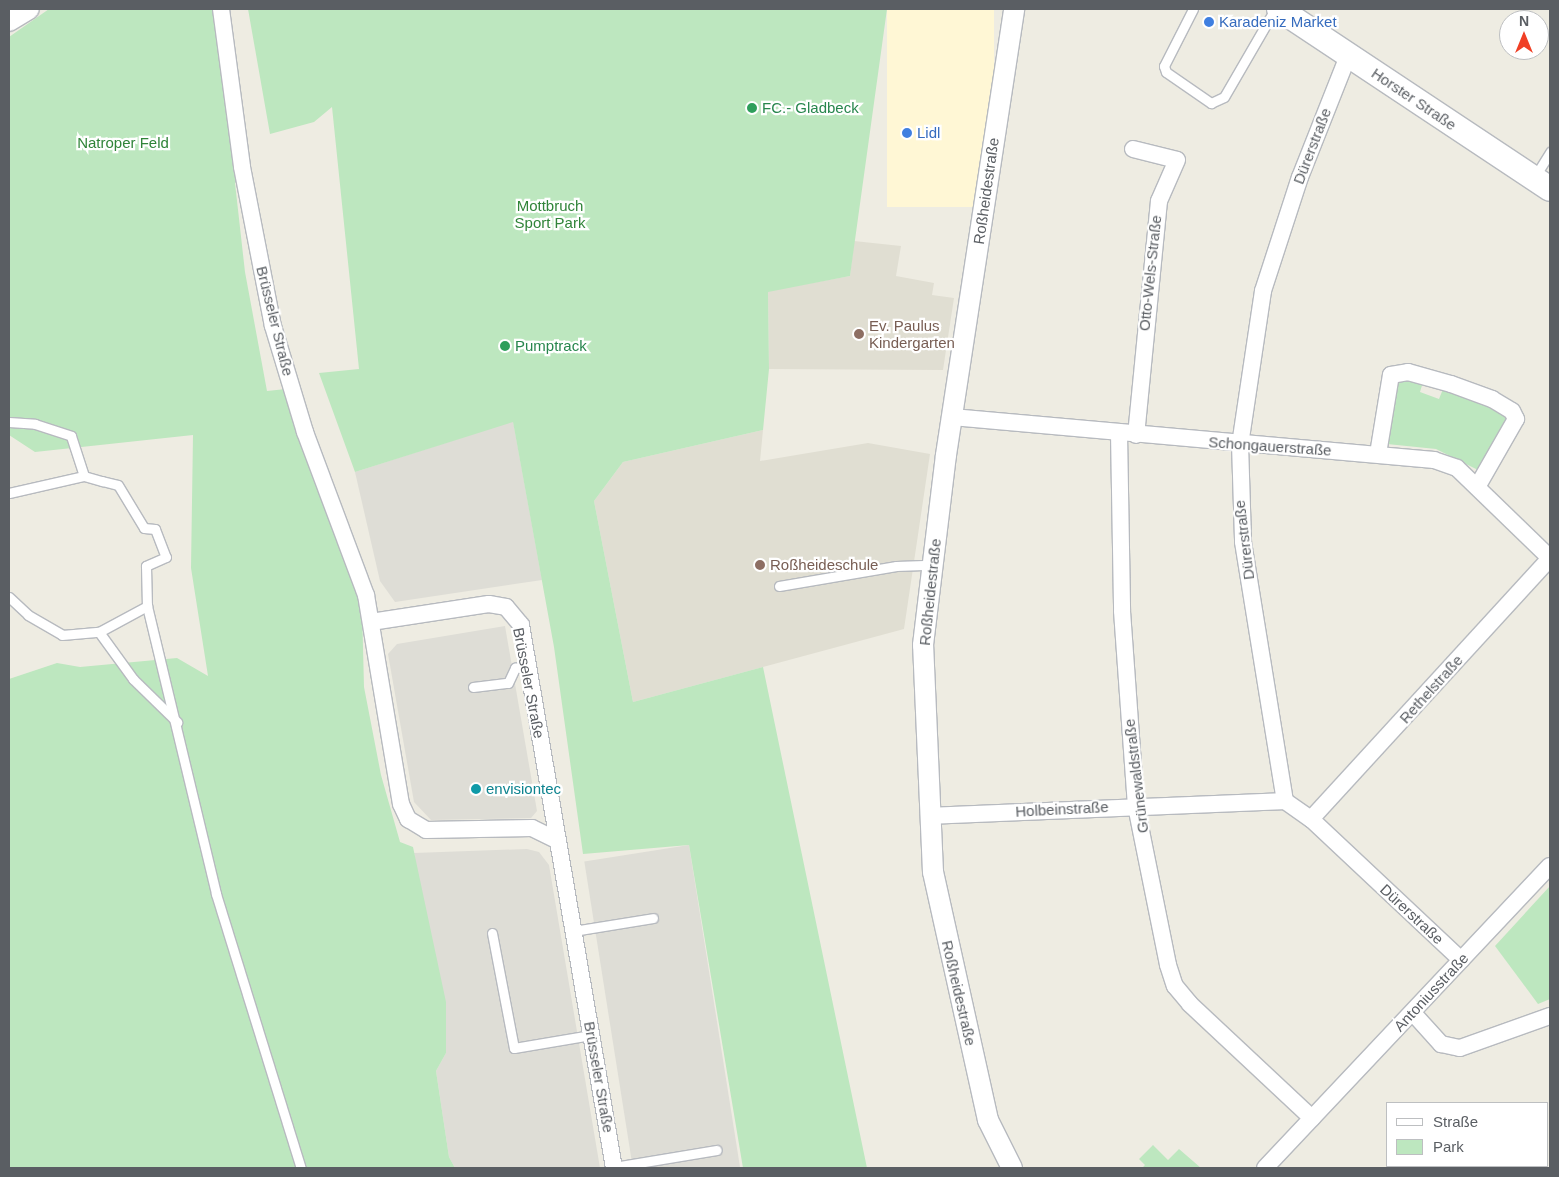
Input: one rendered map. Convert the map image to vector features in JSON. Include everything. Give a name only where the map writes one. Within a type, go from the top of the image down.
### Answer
[{"type":"main road","name":"Horster Straße","points":[[1277,9],[1542,184]]},
{"type":"street","points":[[9,21],[29,9]]},
{"type":"street","name":"Brüsseler Straße","points":[[221,9],[242,167],[273,326],[305,432],[366,595],[395,774],[408,819],[426,830],[532,828],[555,839]]},
{"type":"street","name":"Roßheidestraße","points":[[1012,1168],[997,1146],[986,1113],[944,931],[929,816],[923,644],[931,565],[952,417],[1014,9]]},
{"type":"street","name":"Dürerstraße","points":[[1348,56],[1274,252],[1262,300],[1240,444],[1243,542],[1284,801],[1311,819],[1461,960]]},
{"type":"street","name":"Otto-Wels-Straße","points":[[1133,148],[1177,160],[1159,202],[1136,435]]},
{"type":"street","points":[[1378,454],[1391,375],[1408,372],[1451,384],[1492,399],[1512,411],[1516,420],[1478,487]]},
{"type":"street","name":"Schongauerstraße","points":[[952,417],[1136,435],[1434,460],[1457,468],[1550,558]]},
{"type":"street","name":"Grünewaldstraße","points":[[1119,433],[1122,611],[1136,806],[1175,986],[1312,1118]]},
{"type":"street","name":"Rethelstraße","points":[[1311,819],[1550,558]]},
{"type":"street","name":"Brüsseler Straße","points":[[370,622],[489,604],[506,608],[521,625],[555,839],[614,1168]]},
{"type":"street","name":"Holbeinstraße","points":[[929,816],[1284,801]]},
{"type":"street","name":"Antoniusstraße","points":[[1265,1168],[1550,866]]},
{"type":"street","points":[[1413,1012],[1441,1044],[1460,1048],[1550,1016]]},
{"type":"lane","points":[[1193,9],[1164,66],[1166,72],[1211,103],[1224,97],[1277,9]]},
{"type":"lane","points":[[1542,184],[1550,152]]},
{"type":"lane","points":[[9,422],[35,424],[71,436],[84,476]]},
{"type":"lane","points":[[9,493],[84,476],[118,485],[138,512],[144,528],[155,529],[166,556],[146,566],[147,606],[177,722],[216,894],[301,1168]]},
{"type":"lane","points":[[779,586],[896,566],[931,565]]},
{"type":"lane","points":[[9,597],[28,615],[62,635],[98,632],[147,606]]},
{"type":"lane","points":[[98,632],[134,679],[177,722]]},
{"type":"lane","points":[[473,688],[508,683],[515,668],[528,666]]},
{"type":"lane","points":[[573,931],[653,918]]},
{"type":"lane","points":[[492,933],[514,1048],[591,1035]]},
{"type":"lane","points":[[614,1168],[717,1150]]},
{"type":"shaded area","points":[[887,9],[994,9],[994,207],[887,207]]},
{"type":"shaded area","name":"Ev. Paulus Kindergarten","points":[[854,241],[901,246],[896,276],[934,283],[932,295],[954,298],[943,370],[769,369],[768,291],[850,276]]},
{"type":"shaded area","points":[[513,421],[542,580],[395,602],[380,581],[355,472]]},
{"type":"shaded area","name":"Roßheideschule","points":[[763,430],[760,461],[868,443],[930,454],[904,629],[633,702],[594,501],[623,462]]},
{"type":"shaded area","points":[[505,626],[537,811],[531,818],[431,820],[414,802],[388,654],[397,644]]},
{"type":"shaded area","points":[[689,845],[740,1168],[633,1168],[584,862]]},
{"type":"shaded area","points":[[527,849],[539,852],[549,865],[600,1168],[455,1168],[449,1157],[436,1071],[446,1053],[414,853]]},
{"type":"green space","name":"Natroper Feld","points":[[49,9],[220,9],[244,174],[235,183],[245,272],[267,391],[286,389],[362,607],[364,687],[381,775],[400,842],[413,847],[446,1002],[446,1053],[436,1071],[449,1157],[455,1168],[9,1168],[9,679],[57,663],[80,667],[177,658],[208,676],[191,568],[193,435],[35,452],[9,435],[9,37]]},
{"type":"green space","name":"Mottbruch Sport Park","points":[[248,9],[887,9],[850,276],[768,292],[769,369],[763,430],[623,462],[594,501],[633,702],[763,667],[867,1168],[743,1168],[689,845],[583,854],[554,647],[513,422],[355,472],[319,373],[359,369],[332,107],[314,122],[270,134]]},
{"type":"green space","points":[[1399,379],[1423,382],[1420,392],[1439,399],[1443,389],[1491,406],[1507,417],[1478,470],[1436,449],[1387,444]]},
{"type":"green space","points":[[1550,886],[1550,999],[1538,1004],[1495,946]]},
{"type":"green space","points":[[1153,1145],[1168,1160],[1179,1149],[1201,1168],[1142,1168],[1145,1165],[1139,1159]]},
{"type":"place","name":"Karadeniz Market","points":[[1209,22]]},
{"type":"place","name":"FC.- Gladbeck","points":[[752,108]]},
{"type":"place","name":"Lidl","points":[[907,133]]},
{"type":"place","name":"Ev. Paulus Kindergarten","points":[[859,334]]},
{"type":"place","name":"Pumptrack","points":[[505,346]]},
{"type":"place","name":"Roßheideschule","points":[[760,565]]},
{"type":"place","name":"envisiontec","points":[[476,789]]}]
